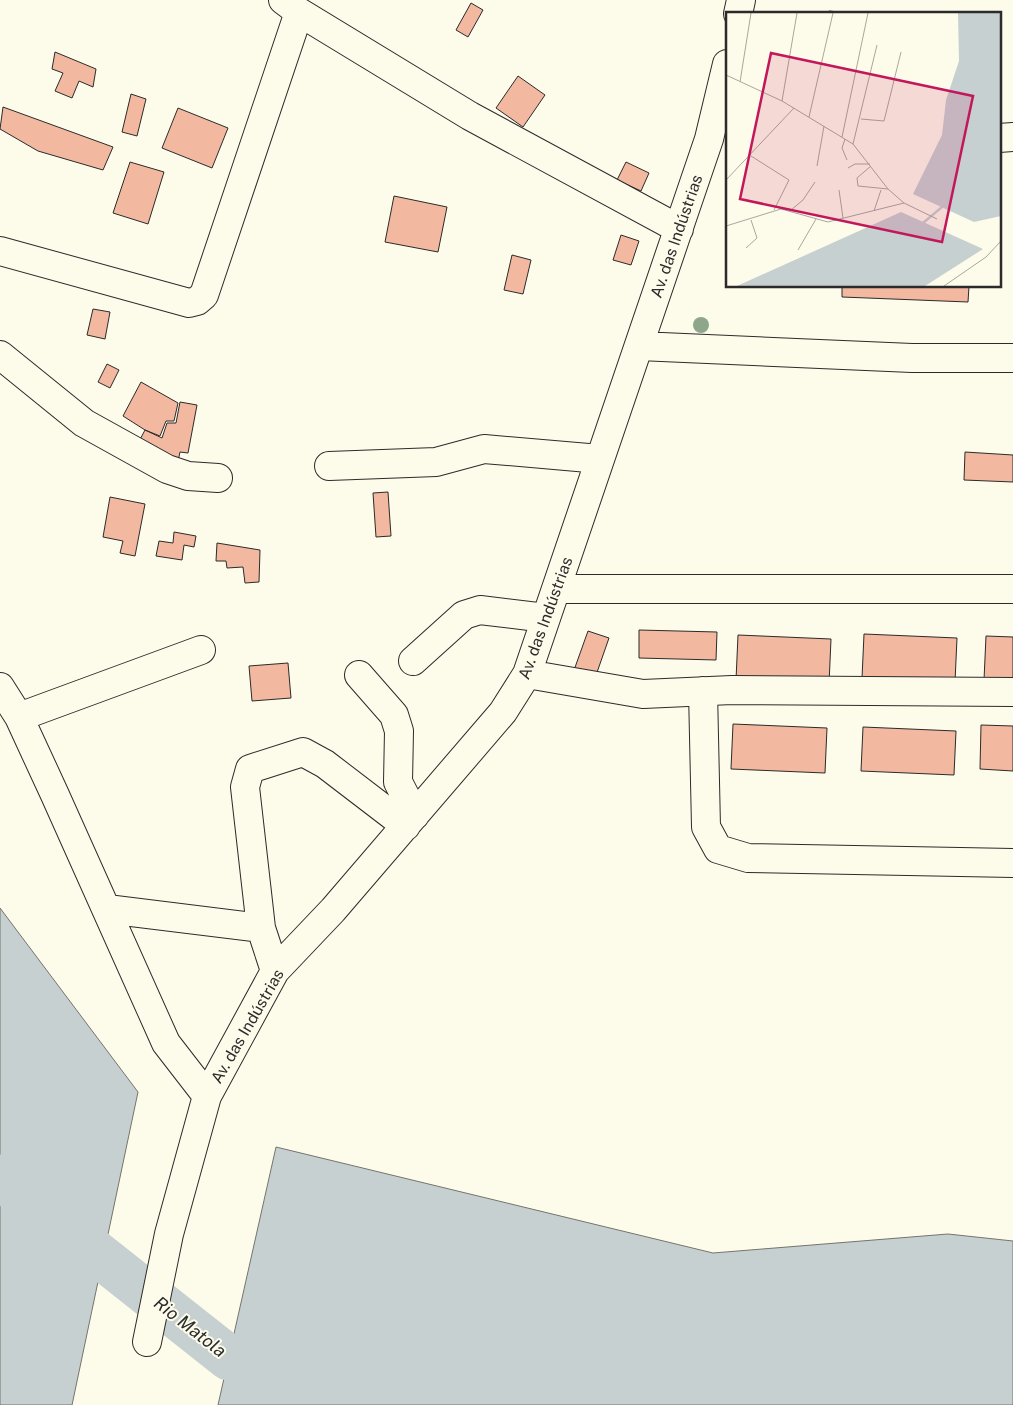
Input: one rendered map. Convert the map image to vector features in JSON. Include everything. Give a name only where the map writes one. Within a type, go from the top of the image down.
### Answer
[{"type":"street","points":[[0,251],[189,303],[197,302],[204,295],[291,6],[470,116],[679,229]]},
{"type":"street","name":"Av. das Indústrias","points":[[147,1342],[170,1234],[206,1096],[275,971],[333,910],[503,712],[527,674],[679,229],[718,139],[726,72]]},
{"type":"street","points":[[1000,138],[1013,137]]},
{"type":"street","points":[[639,346],[912,358],[1013,358]]},
{"type":"street","points":[[0,355],[84,423],[167,469],[188,476],[218,478]]},
{"type":"street","points":[[329,466],[436,462],[484,449],[600,459]]},
{"type":"street","points":[[556,589],[1013,589]]},
{"type":"street","points":[[412,661],[464,615],[480,610],[546,618]]},
{"type":"street","points":[[19,717],[201,650]]},
{"type":"street","points":[[527,674],[643,694],[839,689],[1013,692]]},
{"type":"street","points":[[359,675],[394,716],[399,731],[398,782],[410,820]]},
{"type":"street","points":[[0,687],[19,717],[108,909],[166,1043],[206,1096]]},
{"type":"street","points":[[703,691],[706,827],[718,849],[748,858],[1013,863]]},
{"type":"street","points":[[275,971],[261,928],[246,786],[250,769],[303,752],[410,820]]},
{"type":"street","points":[[108,909],[261,928]]},
{"type":"shaded area","points":[[0,908],[138,1092],[72,1405],[0,1405]]},
{"type":"shaded area","points":[[276,1147],[713,1253],[948,1234],[1013,1241],[1013,1405],[218,1405]]},
{"type":"building","points":[[471,3],[483,10],[468,37],[456,30]]},
{"type":"building","points":[[55,52],[96,69],[93,87],[79,81],[72,98],[55,91],[63,73],[52,69]]},
{"type":"building","points":[[518,76],[545,95],[523,127],[496,108]]},
{"type":"building","points":[[131,94],[146,99],[137,136],[122,132]]},
{"type":"building","points":[[3,107],[113,147],[103,170],[38,151],[0,129]]},
{"type":"building","points":[[178,108],[228,128],[212,168],[162,148]]},
{"type":"building","points":[[130,162],[164,172],[148,224],[113,213]]},
{"type":"building","points":[[626,162],[649,173],[641,191],[617,180]]},
{"type":"building","points":[[394,196],[447,207],[438,252],[385,242]]},
{"type":"building","points":[[621,235],[639,241],[631,265],[613,260]]},
{"type":"building","points":[[512,255],[531,260],[523,294],[504,290]]},
{"type":"building","points":[[842,288],[969,288],[968,302],[842,297]]},
{"type":"building","points":[[93,309],[110,312],[105,339],[87,335]]},
{"type":"building","points":[[107,364],[119,370],[110,388],[98,382]]},
{"type":"building","points":[[141,382],[178,403],[174,421],[166,421],[160,436],[145,430],[123,416]]},
{"type":"building","points":[[180,402],[197,405],[188,453],[180,452],[177,466],[135,449],[145,430],[162,438],[167,423],[176,423]]},
{"type":"building","points":[[965,452],[1013,455],[1013,482],[964,480]]},
{"type":"building","points":[[388,492],[391,536],[376,537],[373,493]]},
{"type":"building","points":[[110,497],[145,504],[135,556],[120,553],[123,541],[103,537]]},
{"type":"building","points":[[174,532],[196,536],[194,547],[184,545],[182,560],[156,556],[159,541],[173,543]]},
{"type":"building","points":[[217,543],[260,550],[259,582],[245,583],[243,567],[227,568],[226,561],[216,561]]},
{"type":"building","points":[[639,630],[717,632],[716,660],[639,658]]},
{"type":"building","points":[[588,631],[609,638],[594,681],[573,673]]},
{"type":"building","points":[[864,634],[957,638],[955,682],[862,678]]},
{"type":"building","points":[[738,635],[831,639],[829,684],[736,680]]},
{"type":"building","points":[[986,636],[1013,637],[1013,682],[984,680]]},
{"type":"building","points":[[288,663],[291,698],[252,701],[249,666]]},
{"type":"building","points":[[733,724],[827,728],[825,773],[731,769]]},
{"type":"building","points":[[981,725],[1013,726],[1013,771],[980,769]]},
{"type":"building","points":[[863,727],[956,731],[954,775],[861,771]]},
{"type":"waterway","name":"Rio Matola","points":[[0,1177],[229,1358],[291,1370]]}]
